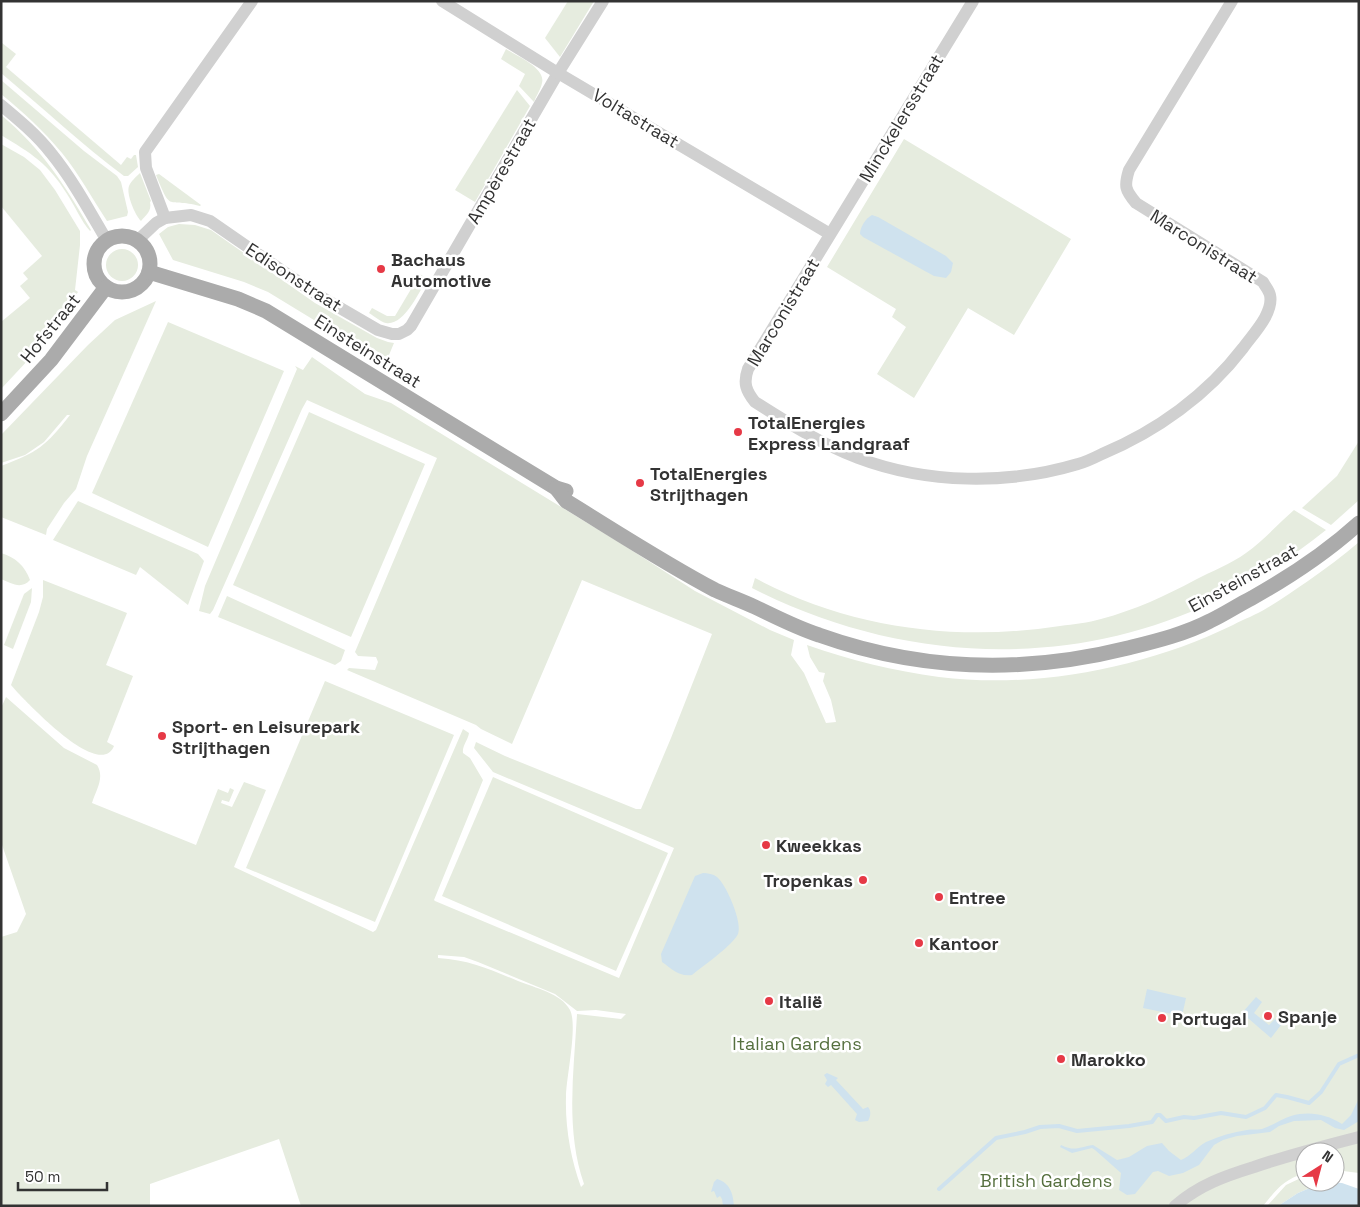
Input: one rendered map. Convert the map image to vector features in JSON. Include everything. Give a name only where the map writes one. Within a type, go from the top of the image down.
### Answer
[{"type":"main road","points":[[124,237],[137,241],[148,255],[150,267],[146,279],[135,289],[120,292],[106,287],[96,275],[95,260],[101,246],[115,238],[124,237]]},
{"type":"main road","name":"Einsteinstraat","points":[[149,272],[238,300],[266,311],[556,488],[566,501],[659,558],[716,590],[819,635],[868,650],[907,658],[956,664],[1037,664],[1098,655],[1158,640],[1209,622],[1292,576],[1339,541],[1359,523]]},
{"type":"main road","name":"Hofstraat","points":[[1,414],[51,360],[106,287]]},
{"type":"street","points":[[137,241],[156,223],[165,218],[146,168],[145,152],[252,1]]},
{"type":"street","name":"Voltastraat","points":[[442,1],[558,73],[830,234]]},
{"type":"street","name":"Ampèrestraat","points":[[395,334],[403,333],[411,326],[602,1]]},
{"type":"street","name":"Minckelersstraat","points":[[830,234],[973,1]]},
{"type":"street","name":"Marconistraat","points":[[830,234],[748,369],[745,376],[746,389],[755,402],[831,447],[859,459],[937,477],[987,479],[1031,475],[1080,464],[1120,447],[1188,404],[1224,370],[1252,337],[1265,317],[1270,304],[1270,296],[1263,282],[1136,203],[1126,187],[1129,170],[1232,1]]},
{"type":"street","points":[[1,105],[30,130],[52,154],[71,181],[107,241]]},
{"type":"street","name":"Edisonstraat","points":[[165,218],[191,215],[210,221],[316,294],[378,330],[395,334]]},
{"type":"street","points":[[1175,1206],[1199,1188],[1216,1180],[1299,1152],[1359,1137]]},
{"type":"green space","points":[[568,1],[594,1],[560,57],[545,38]]},
{"type":"green space","points":[[2,43],[16,54],[6,67],[121,165],[127,157],[131,159],[136,155],[138,167],[128,176],[124,176],[1,73]]},
{"type":"green space","points":[[506,49],[530,63],[540,72],[542,78],[541,88],[534,102],[519,86],[525,74],[501,59]]},
{"type":"green space","points":[[1,80],[84,151],[117,176],[121,182],[128,212],[127,216],[107,221],[62,153],[33,122],[1,94]]},
{"type":"green space","points":[[517,90],[530,106],[475,202],[455,190]]},
{"type":"green space","points":[[1,115],[29,141],[52,168],[81,213],[90,231],[53,174],[30,154],[1,135]]},
{"type":"green space","points":[[904,139],[1071,239],[1014,335],[968,308],[914,398],[877,374],[906,327],[892,317],[896,309],[827,267]]},
{"type":"green space","points":[[1,144],[24,157],[40,170],[55,190],[80,231],[80,245],[75,290],[78,292],[29,359],[1,389],[1,322],[30,298],[20,286],[28,279],[23,273],[42,256],[1,206]]},
{"type":"green space","points":[[140,173],[151,201],[147,215],[141,221],[136,214],[128,190],[131,182]]},
{"type":"green space","points":[[159,174],[201,205],[175,203],[168,200],[156,175]]},
{"type":"green space","points":[[179,224],[195,225],[211,230],[315,303],[377,338],[394,343],[389,355],[386,357],[375,350],[332,331],[268,292],[244,282],[173,260],[159,234],[168,227]]},
{"type":"green space","points":[[122,249],[133,254],[138,265],[133,276],[122,281],[111,276],[106,265],[111,254]]},
{"type":"green space","points":[[420,274],[427,279],[410,307],[399,319],[393,323],[386,323],[369,313],[372,308],[387,316],[395,316]]},
{"type":"green space","points":[[156,301],[87,456],[76,489],[47,529],[46,535],[1,517],[1,466],[33,452],[40,447],[70,415],[67,415],[44,442],[25,455],[1,463],[1,435],[88,345],[115,320]]},
{"type":"green space","points":[[168,322],[284,371],[208,547],[92,493]]},
{"type":"green space","points":[[312,357],[365,394],[391,403],[695,591],[770,630],[794,640],[791,655],[804,673],[826,723],[836,722],[831,700],[823,681],[825,673],[819,672],[810,657],[807,645],[905,672],[939,677],[976,680],[1014,680],[1090,672],[1127,664],[1163,653],[1199,640],[1254,615],[1308,581],[1359,542],[1359,1132],[1332,1142],[1295,1142],[1295,1155],[1183,1196],[1168,1206],[301,1206],[279,1139],[150,1184],[150,1206],[1,1206],[1,937],[17,932],[26,914],[1,842],[1,708],[6,697],[64,748],[97,765],[100,779],[92,803],[196,845],[218,789],[228,793],[230,788],[234,790],[229,802],[222,800],[221,803],[232,807],[244,782],[266,790],[234,867],[373,932],[376,930],[463,729],[469,733],[463,753],[470,758],[483,780],[435,901],[619,978],[674,848],[493,772],[474,748],[476,742],[505,756],[636,809],[641,809],[712,634],[582,580],[512,744],[476,725],[347,670],[349,668],[375,670],[378,662],[376,657],[358,656],[355,652],[437,458],[307,400],[213,610],[210,614],[199,611],[205,586],[297,369],[295,366],[303,370]],"holes":[[[438,955],[464,957],[555,994],[577,1011],[596,1010],[626,1014],[621,1019],[577,1014],[572,1100],[574,1142],[584,1184],[581,1187],[574,1166],[566,1108],[566,1088],[573,1028],[570,1010],[560,999],[547,992],[479,966],[438,958]]]},
{"type":"green space","points":[[309,412],[425,464],[351,637],[233,585]]},
{"type":"green space","points":[[1359,441],[1359,500],[1331,525],[1302,508],[1337,476]]},
{"type":"green space","points":[[78,501],[198,554],[204,561],[188,605],[140,567],[136,575],[53,540]]},
{"type":"green space","points":[[1294,510],[1326,530],[1273,569],[1244,586],[1215,601],[1159,624],[1101,639],[1042,648],[982,649],[923,643],[865,631],[807,613],[752,588],[755,578],[791,595],[828,609],[903,627],[981,632],[1021,631],[1081,623],[1138,607],[1228,564],[1252,548]]},
{"type":"green space","points":[[1,553],[19,563],[30,580],[27,583],[23,585],[12,584],[1,579]]},
{"type":"green space","points":[[43,580],[127,613],[106,665],[133,676],[107,742],[114,746],[106,754],[95,754],[81,748],[50,724],[11,685],[39,612],[43,597]]},
{"type":"green space","points":[[32,588],[31,602],[13,649],[4,645],[24,594]]},
{"type":"green space","points":[[227,596],[345,650],[341,661],[335,665],[218,617]]},
{"type":"green space","points":[[325,681],[454,735],[375,922],[246,868]]},
{"type":"green space","points":[[493,777],[668,853],[616,971],[442,896]]},
{"type":"green space","points":[[1359,1142],[1359,1173],[1345,1171],[1345,1145]]},
{"type":"green space","points":[[1295,1158],[1295,1177],[1281,1186],[1263,1206],[1182,1206],[1205,1189]]},
{"type":"green space","points":[[1295,1181],[1295,1192],[1300,1192],[1278,1206],[1267,1206],[1286,1185]]},
{"type":"water","points":[[872,215],[946,256],[953,263],[951,272],[946,278],[934,276],[863,237],[860,234],[861,228]]},
{"type":"water","points":[[703,873],[715,876],[725,887],[736,913],[739,929],[735,939],[724,949],[692,975],[683,975],[662,962],[661,954],[695,876]]},
{"type":"water","points":[[1147,989],[1186,998],[1182,1016],[1143,1008]]},
{"type":"water","points":[[1256,997],[1262,1002],[1254,1013],[1269,1025],[1275,1019],[1281,1025],[1271,1038],[1242,1013]]},
{"type":"water","points":[[827,1073],[838,1078],[836,1080],[863,1109],[868,1107],[870,1116],[868,1121],[859,1122],[855,1120],[857,1114],[831,1085],[828,1087],[825,1084],[827,1080],[824,1075]]},
{"type":"water","points":[[1359,1098],[1359,1121],[1344,1130],[1335,1128],[1321,1120],[1294,1121],[1279,1126],[1270,1132],[1237,1136],[1223,1140],[1214,1145],[1199,1165],[1183,1173],[1169,1176],[1158,1171],[1153,1172],[1135,1194],[1127,1195],[1119,1190],[1121,1173],[1092,1148],[1072,1153],[1060,1147],[1061,1145],[1074,1149],[1093,1145],[1117,1160],[1129,1157],[1147,1146],[1162,1143],[1181,1160],[1206,1142],[1226,1134],[1262,1129],[1298,1114],[1317,1114],[1342,1124],[1351,1115]]},
{"type":"water","points":[[717,1179],[725,1183],[730,1189],[734,1206],[723,1206],[720,1196],[717,1198],[714,1191],[711,1192]]},
{"type":"water","points":[[1345,1184],[1359,1189],[1359,1206],[1278,1206],[1298,1193],[1345,1192]]},
{"type":"waterway","points":[[939,1189],[996,1138],[1040,1127],[1059,1126],[1077,1131],[1129,1126],[1152,1122],[1157,1115],[1160,1115],[1166,1121],[1221,1113],[1246,1117],[1265,1108],[1276,1095],[1309,1103],[1321,1092],[1339,1064],[1359,1055]]},
{"type":"place","name":"Bachaus Automotive","points":[[381,269]]},
{"type":"place","name":"TotalEnergies Express Landgraaf","points":[[738,432]]},
{"type":"place","name":"TotalEnergies Strijthagen","points":[[640,483]]},
{"type":"place","name":"Sport- en Leisurepark Strijthagen","points":[[162,736]]},
{"type":"place","name":"Kweekkas","points":[[766,845]]},
{"type":"place","name":"Tropenkas","points":[[863,880]]},
{"type":"place","name":"Entree","points":[[939,897]]},
{"type":"place","name":"Kantoor","points":[[919,943]]},
{"type":"place","name":"Italië","points":[[769,1001]]},
{"type":"place","name":"Spanje","points":[[1268,1016]]},
{"type":"place","name":"Portugal","points":[[1162,1018]]},
{"type":"place","name":"Marokko","points":[[1061,1059]]},
{"type":"park label","name":"Italian Gardens","points":[[797,1043]]},
{"type":"park label","name":"British Gardens","points":[[1046,1180]]}]
